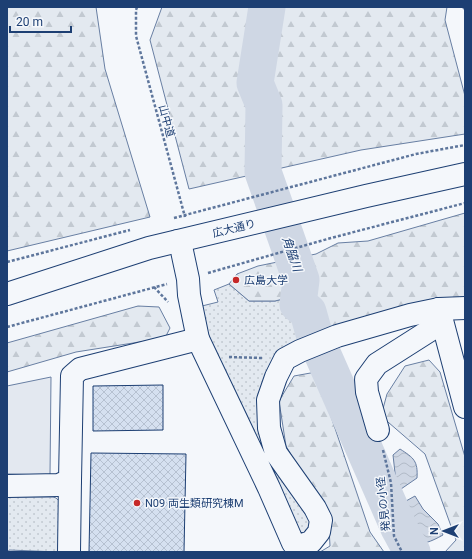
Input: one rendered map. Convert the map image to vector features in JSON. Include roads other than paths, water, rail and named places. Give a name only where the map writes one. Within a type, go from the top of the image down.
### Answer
[{"type":"street","name":"広大通り","points":[[7,294],[149,248],[465,174]]},
{"type":"street","points":[[186,240],[182,251],[188,279],[189,295],[202,348],[270,488],[293,544],[302,545],[311,542],[319,532],[321,520],[315,508],[276,453],[269,428],[268,400],[276,377],[285,360],[300,351],[337,336],[410,315],[439,309],[465,308]]},
{"type":"street","points":[[439,309],[465,407]]},
{"type":"street","points":[[378,430],[367,392],[366,379],[377,364],[432,329],[439,309]]},
{"type":"street","points":[[69,552],[72,376],[80,369],[202,348]]},
{"type":"street","points":[[7,486],[59,485],[70,480]]},
{"type":"water","points":[[400,449],[414,460],[417,468],[417,478],[401,489],[396,482],[393,455]]},
{"type":"water","points":[[415,496],[423,509],[438,524],[443,535],[434,540],[422,543],[414,539],[402,520],[406,501]]},
{"type":"waterway","name":"角脇川","points":[[267,7],[255,83],[264,105],[263,172],[301,280],[298,304],[308,312],[315,337],[399,528],[412,552]]},
{"type":"place","name":"広島大学","points":[[236,280]]},
{"type":"place","name":"N09 両生類研究棟M","points":[[137,503]]}]
